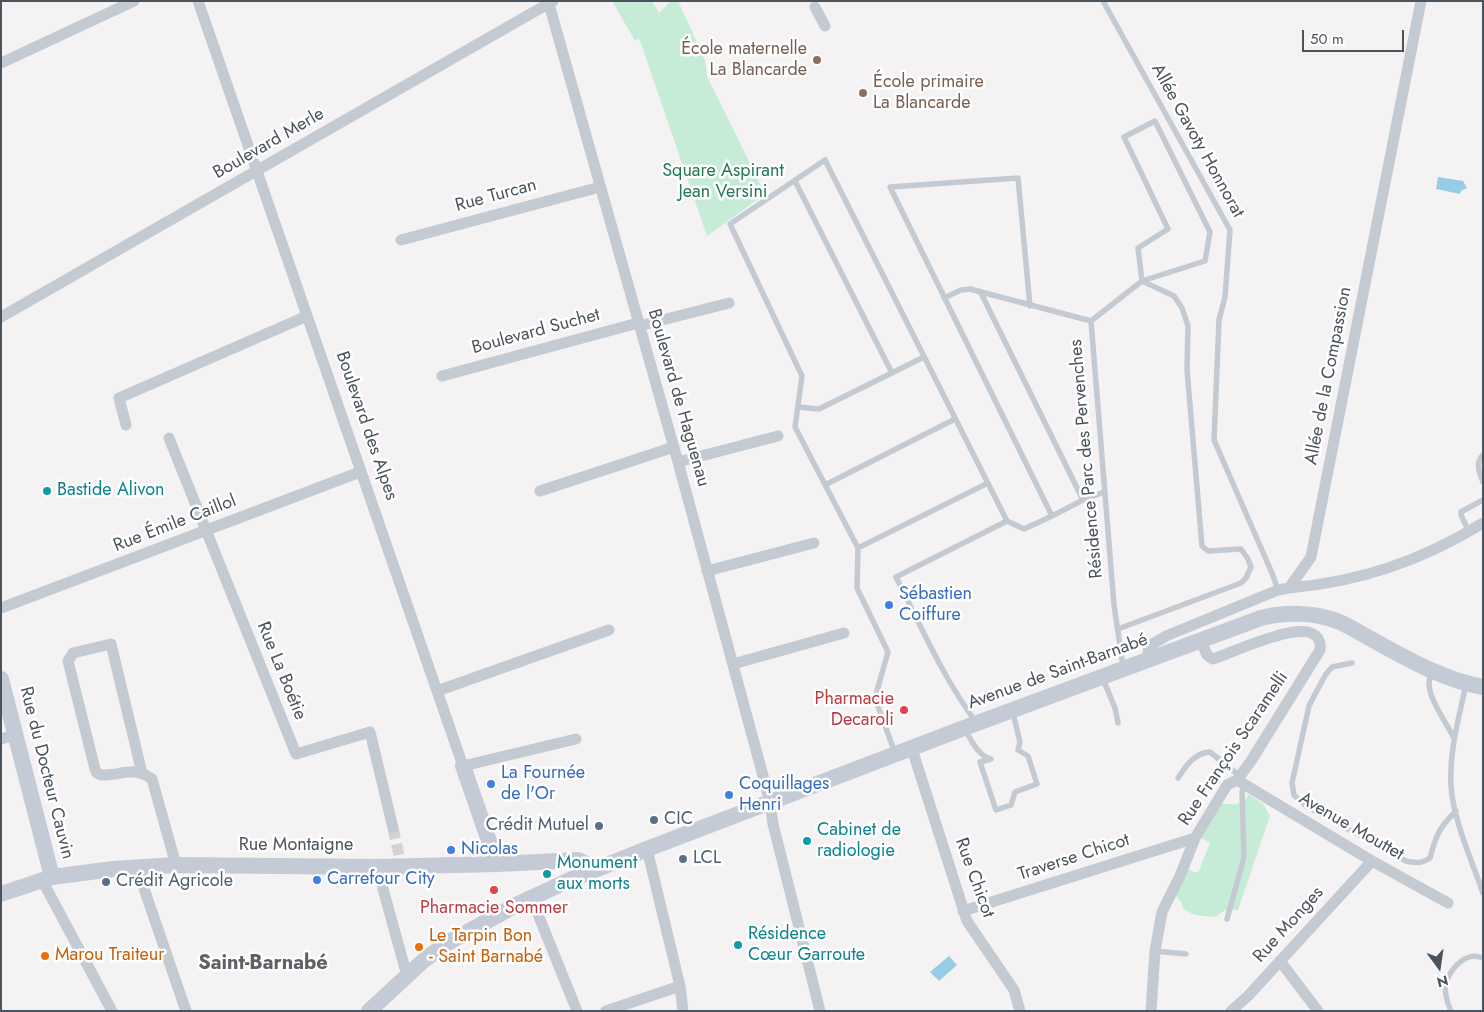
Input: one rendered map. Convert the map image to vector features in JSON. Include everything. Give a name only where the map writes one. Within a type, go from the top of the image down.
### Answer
[{"type":"main road","name":"Avenue de Saint-Barnabé","points":[[369,1011],[423,960],[444,945],[531,897],[588,872],[1124,668],[1274,615],[1315,616],[1337,621],[1433,670],[1466,684],[1483,687]]},
{"type":"main road","name":"Rue du Docteur Cauvin","points":[[3,689],[9,737],[47,878]]},
{"type":"main road","name":"Boulevard des Alpes","points":[[463,766],[497,864]]},
{"type":"main road","name":"Rue Montaigne","points":[[1,894],[47,878],[136,868],[176,866],[377,867],[400,860],[497,864],[578,860],[584,863],[588,872]]},
{"type":"street","points":[[1,63],[134,1]]},
{"type":"street","name":"Boulevard des Alpes","points":[[198,1],[463,766]]},
{"type":"street","name":"Allée de la Compassion","points":[[1283,589],[1310,557],[1421,1]]},
{"type":"street","name":"Boulevard Merle","points":[[1,317],[551,2]]},
{"type":"street","name":"Boulevard de Haguenau","points":[[551,2],[600,187],[733,664],[770,803],[773,824],[820,1011]]},
{"type":"street","points":[[815,7],[824,26]]},
{"type":"street","name":"Rue Turcan","points":[[400,240],[600,187]]},
{"type":"street","name":"Boulevard Suchet","points":[[442,376],[729,303]]},
{"type":"street","points":[[126,425],[118,398],[307,316]]},
{"type":"street","points":[[678,462],[778,436]]},
{"type":"street","name":"Rue La Boétie","points":[[169,438],[296,754],[370,732],[393,828]]},
{"type":"street","points":[[540,492],[674,447]]},
{"type":"street","name":"Rue Émile Caillol","points":[[1,608],[360,472]]},
{"type":"street","points":[[1147,660],[1149,646],[1166,636],[1283,589],[1319,584],[1396,566],[1425,555],[1483,524]]},
{"type":"street","points":[[707,571],[814,543]]},
{"type":"street","points":[[437,691],[610,630]]},
{"type":"street","name":"Rue François Scaramelli","points":[[1151,1011],[1155,951],[1162,912],[1180,876],[1195,838],[1227,785],[1241,781],[1320,650],[1321,643],[1313,633],[1301,631],[1286,633],[1213,659],[1207,655],[1201,641]]},
{"type":"street","points":[[733,664],[844,633]]},
{"type":"street","points":[[142,773],[111,644],[73,653],[68,661],[97,773],[106,775],[128,771],[142,773],[152,778],[176,866]]},
{"type":"street","points":[[463,766],[576,739]]},
{"type":"street","name":"Rue Chicot","points":[[912,749],[963,912],[967,921],[1014,990],[1020,1011]]},
{"type":"street","name":"Avenue Mouttet","points":[[1241,781],[1372,861],[1448,903]]},
{"type":"street","name":"Traverse Chicot","points":[[963,912],[1195,838]]},
{"type":"street","points":[[647,849],[680,986],[684,1011]]},
{"type":"street","name":"Rue Monges","points":[[1231,1011],[1248,996],[1372,861]]},
{"type":"street","points":[[377,867],[406,976]]},
{"type":"street","points":[[136,868],[186,1011]]},
{"type":"street","points":[[47,878],[112,1011]]},
{"type":"street","points":[[531,897],[577,1011]]},
{"type":"street","points":[[1280,961],[1318,1011]]},
{"type":"street","points":[[606,1011],[680,986]]},
{"type":"lane","name":"Allée Gavoty Honnorat","points":[[1103,1],[1230,230],[1225,297],[1219,320],[1214,440],[1272,573],[1283,589]]},
{"type":"lane","name":"Résidence Parc des Pervenches","points":[[1124,668],[1114,605],[1091,321],[1142,281],[1206,261],[1210,232],[1156,121],[1124,137],[1168,229],[1138,248],[1142,281]]},
{"type":"lane","points":[[896,755],[875,698],[888,652],[857,588],[858,548],[794,428],[802,376],[730,224],[825,160],[1007,521],[1024,529],[1083,500],[1104,492]]},
{"type":"lane","points":[[1030,306],[1018,178],[890,187],[1052,516]]},
{"type":"lane","points":[[794,181],[892,373]]},
{"type":"lane","points":[[1118,630],[1240,583],[1246,578],[1251,567],[1242,549],[1205,550],[1202,546],[1187,370],[1188,326],[1182,308],[1174,296],[1142,281]]},
{"type":"lane","points":[[944,298],[962,290],[970,289],[1091,321]]},
{"type":"lane","points":[[981,293],[1083,500]]},
{"type":"lane","points":[[798,407],[818,409],[924,357]]},
{"type":"lane","points":[[825,485],[955,419]]},
{"type":"lane","points":[[1483,455],[1478,466],[1483,482]]},
{"type":"lane","points":[[858,548],[988,483]]},
{"type":"lane","points":[[1469,532],[1461,512],[1483,500]]},
{"type":"lane","points":[[1007,521],[896,577],[960,701],[980,753],[985,758],[991,760],[980,762],[996,810],[1011,805],[1016,792],[1037,784],[1028,756],[1018,750],[1020,742],[1012,711]]},
{"type":"lane","points":[[1352,663],[1332,667],[1326,674],[1310,706],[1292,783],[1294,795],[1306,806],[1406,861],[1415,863],[1423,862],[1430,858],[1442,825],[1456,810]]},
{"type":"lane","points":[[1433,670],[1428,681],[1429,686],[1433,698],[1454,738]]},
{"type":"lane","points":[[1102,677],[1112,699],[1118,723]]},
{"type":"lane","points":[[1466,684],[1454,738],[1451,788],[1456,810],[1483,893]]},
{"type":"lane","points":[[1178,778],[1192,759],[1204,752],[1210,752],[1241,781],[1244,857],[1227,919]]},
{"type":"lane","points":[[1155,951],[1186,954]]},
{"type":"lane","points":[[1451,1011],[1445,994],[1446,981],[1461,961],[1468,956],[1483,958]]},
{"type":"green space","name":"Square Aspirant Jean Versini","points":[[612,1],[652,1],[659,13],[671,1],[678,1],[705,60],[707,76],[765,194],[707,236],[639,38],[635,41]]},
{"type":"green space","points":[[1249,794],[1263,804],[1270,816],[1238,910],[1225,910],[1215,917],[1195,915],[1183,909],[1182,903],[1174,894],[1186,869],[1198,873],[1210,843],[1200,837],[1219,803],[1240,803]]},
{"type":"water","points":[[1438,177],[1463,181],[1467,188],[1461,191],[1460,194],[1436,189]]},
{"type":"water","points":[[949,956],[957,965],[939,981],[930,972]]},
{"type":"tunnel","points":[[393,828],[399,855]]},
{"type":"place","name":"École maternelle La Blancarde","points":[[817,60]]},
{"type":"place","name":"École primaire La Blancarde","points":[[863,93]]},
{"type":"place","name":"Bastide Alivon","points":[[47,491]]},
{"type":"place","name":"Sébastien Coiffure","points":[[889,605]]},
{"type":"place","name":"Pharmacie Decaroli","points":[[904,710]]},
{"type":"place","name":"La Fournée de l'Or","points":[[491,784]]},
{"type":"place","name":"Coquillages Henri","points":[[729,795]]},
{"type":"place","name":"CIC","points":[[654,820]]},
{"type":"place","name":"Crédit Mutuel","points":[[599,826]]},
{"type":"place","name":"Cabinet de radiologie","points":[[807,841]]},
{"type":"place","name":"Nicolas","points":[[451,850]]},
{"type":"place","name":"LCL","points":[[683,859]]},
{"type":"place","name":"Monument aux morts","points":[[547,874]]},
{"type":"place","name":"Carrefour City","points":[[317,880]]},
{"type":"place","name":"Crédit Agricole","points":[[106,882]]},
{"type":"place","name":"Pharmacie Sommer","points":[[494,890]]},
{"type":"place","name":"Résidence Cœur Garroute","points":[[738,945]]},
{"type":"place","name":"Le Tarpin Bon - Saint Barnabé","points":[[419,947]]},
{"type":"place","name":"Marou Traiteur","points":[[45,956]]},
{"type":"district","name":"Saint-Barnabé","points":[[263,964]]}]
